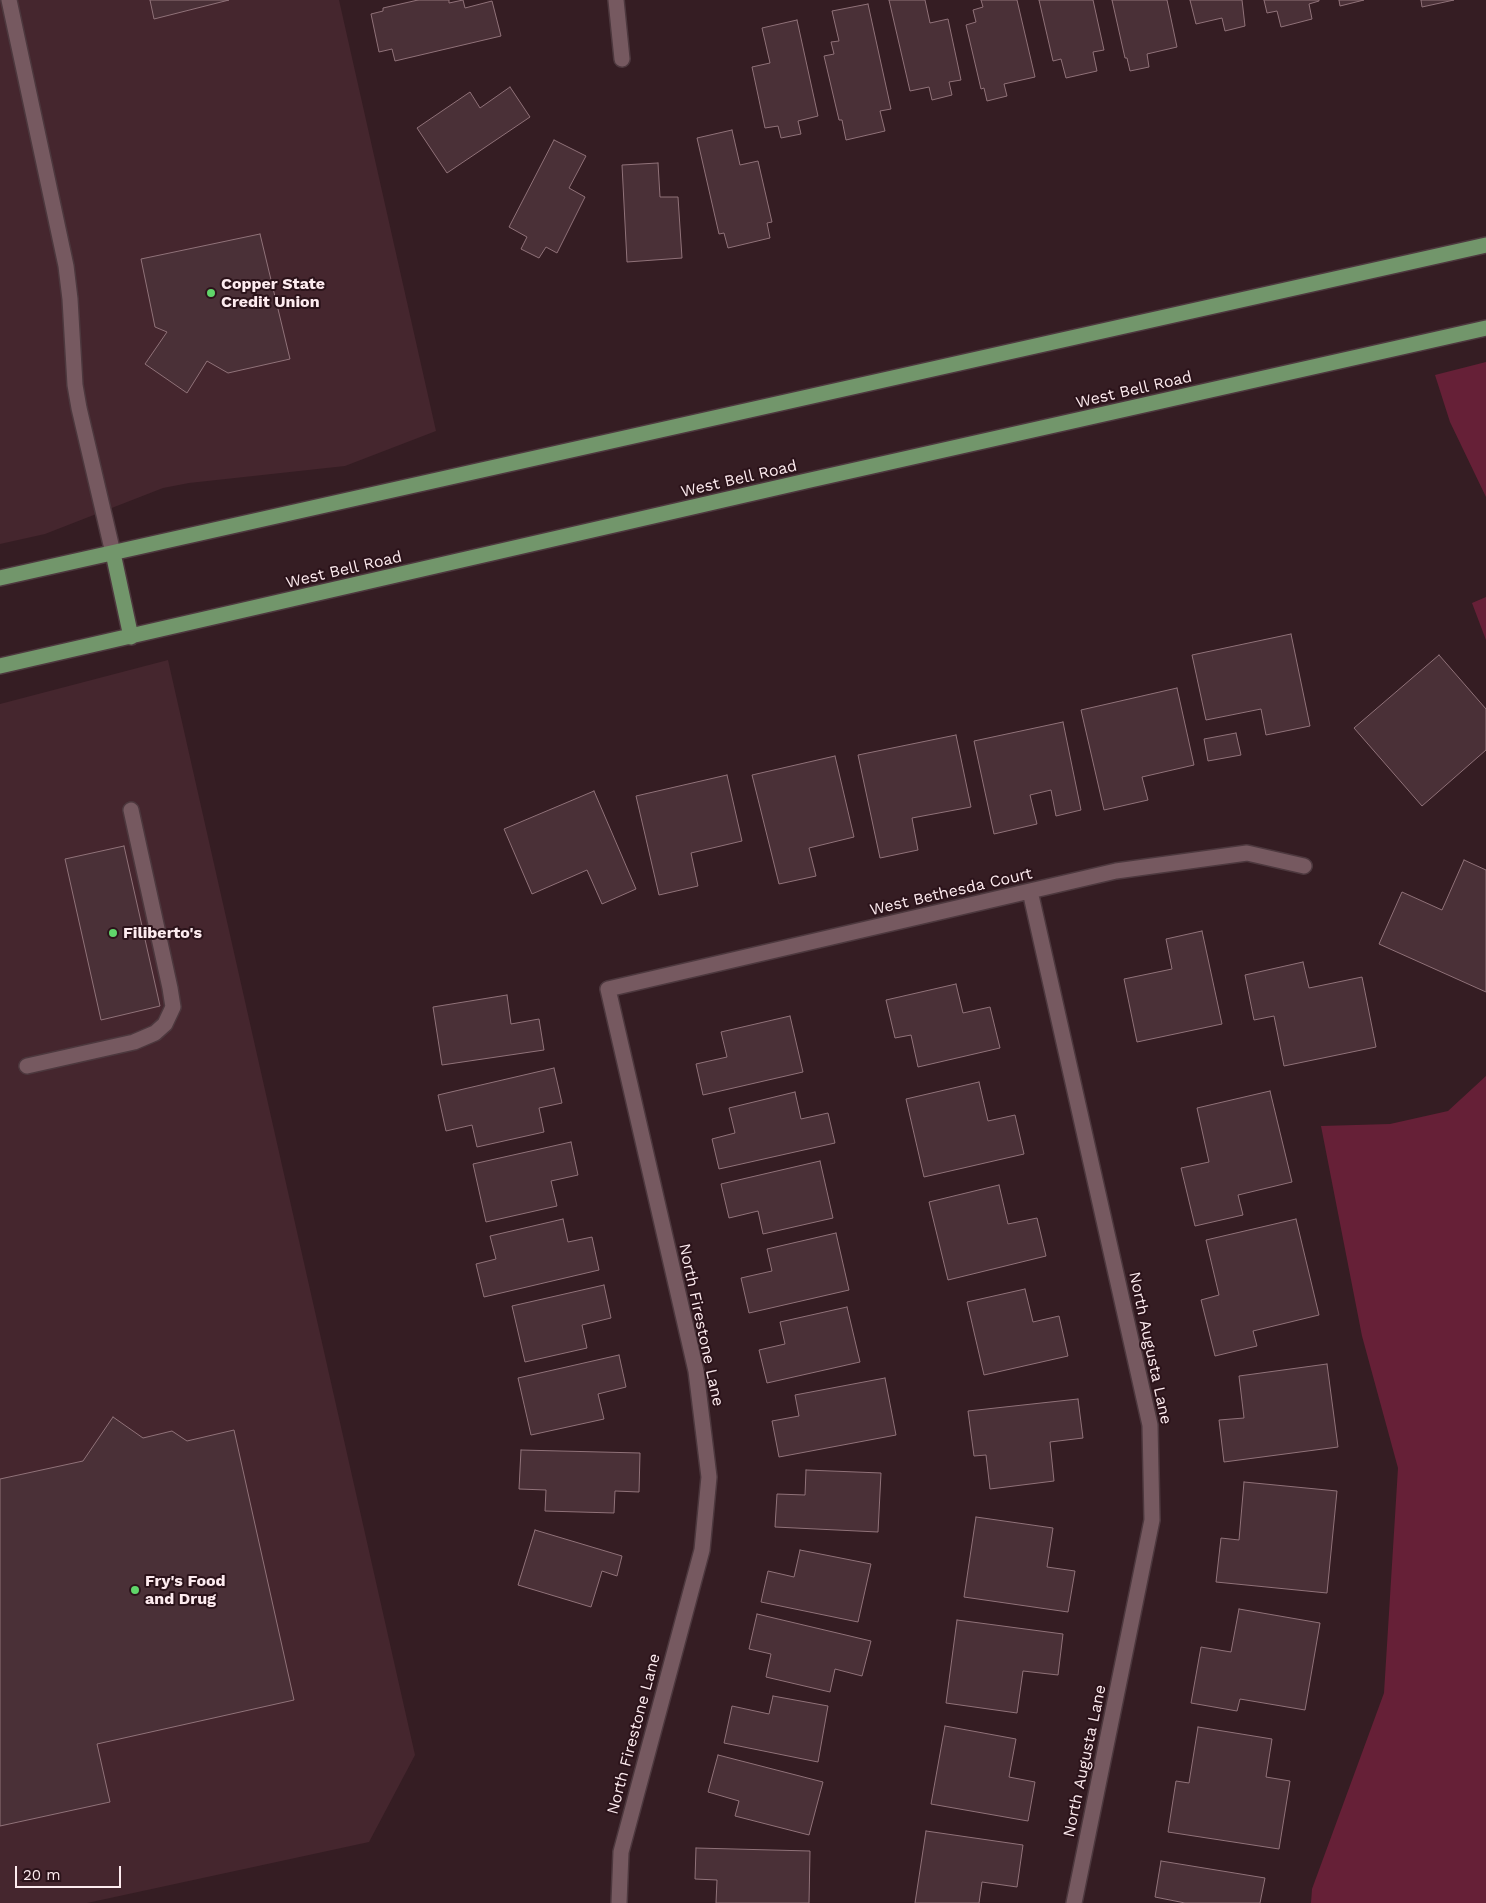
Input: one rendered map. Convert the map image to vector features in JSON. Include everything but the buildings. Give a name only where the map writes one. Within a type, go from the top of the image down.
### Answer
[{"type":"main road","points":[[0,578],[1486,245]]},
{"type":"main road","name":"West Bell Road","points":[[0,666],[806,481],[1486,328]]},
{"type":"main road","points":[[113,553],[131,637]]},
{"type":"street","points":[[9,0],[66,266],[70,299],[74,378],[113,553]]},
{"type":"street","points":[[616,0],[622,59]]},
{"type":"street","points":[[27,1066],[134,1042],[155,1033],[165,1024],[173,1007],[131,810]]},
{"type":"street","name":"West Bethesda Court","points":[[608,989],[1116,871],[1247,853],[1304,866]]},
{"type":"street","name":"North Augusta Lane","points":[[1030,891],[1150,1425],[1152,1520],[1074,1903]]},
{"type":"street","name":"North Firestone Lane","points":[[608,989],[696,1371],[709,1477],[702,1550],[621,1852],[619,1903]]},
{"type":"shaded area","points":[[0,0],[339,0],[436,431],[345,466],[189,483],[163,488],[45,534],[0,544]]},
{"type":"shaded area","points":[[1486,362],[1486,497],[1450,422],[1435,375]]},
{"type":"shaded area","points":[[1486,597],[1486,640],[1472,603]]},
{"type":"shaded area","points":[[168,660],[415,1755],[369,1842],[87,1903],[0,1903],[0,704]]},
{"type":"shaded area","points":[[1486,1076],[1486,1903],[1311,1903],[1312,1889],[1384,1693],[1398,1468],[1362,1336],[1321,1126],[1390,1124],[1448,1111]]},
{"type":"place","name":"Copper State Credit Union","points":[[211,293]]},
{"type":"place","name":"Filiberto's","points":[[113,933]]},
{"type":"place","name":"Fry's Food and Drug","points":[[135,1590]]}]
